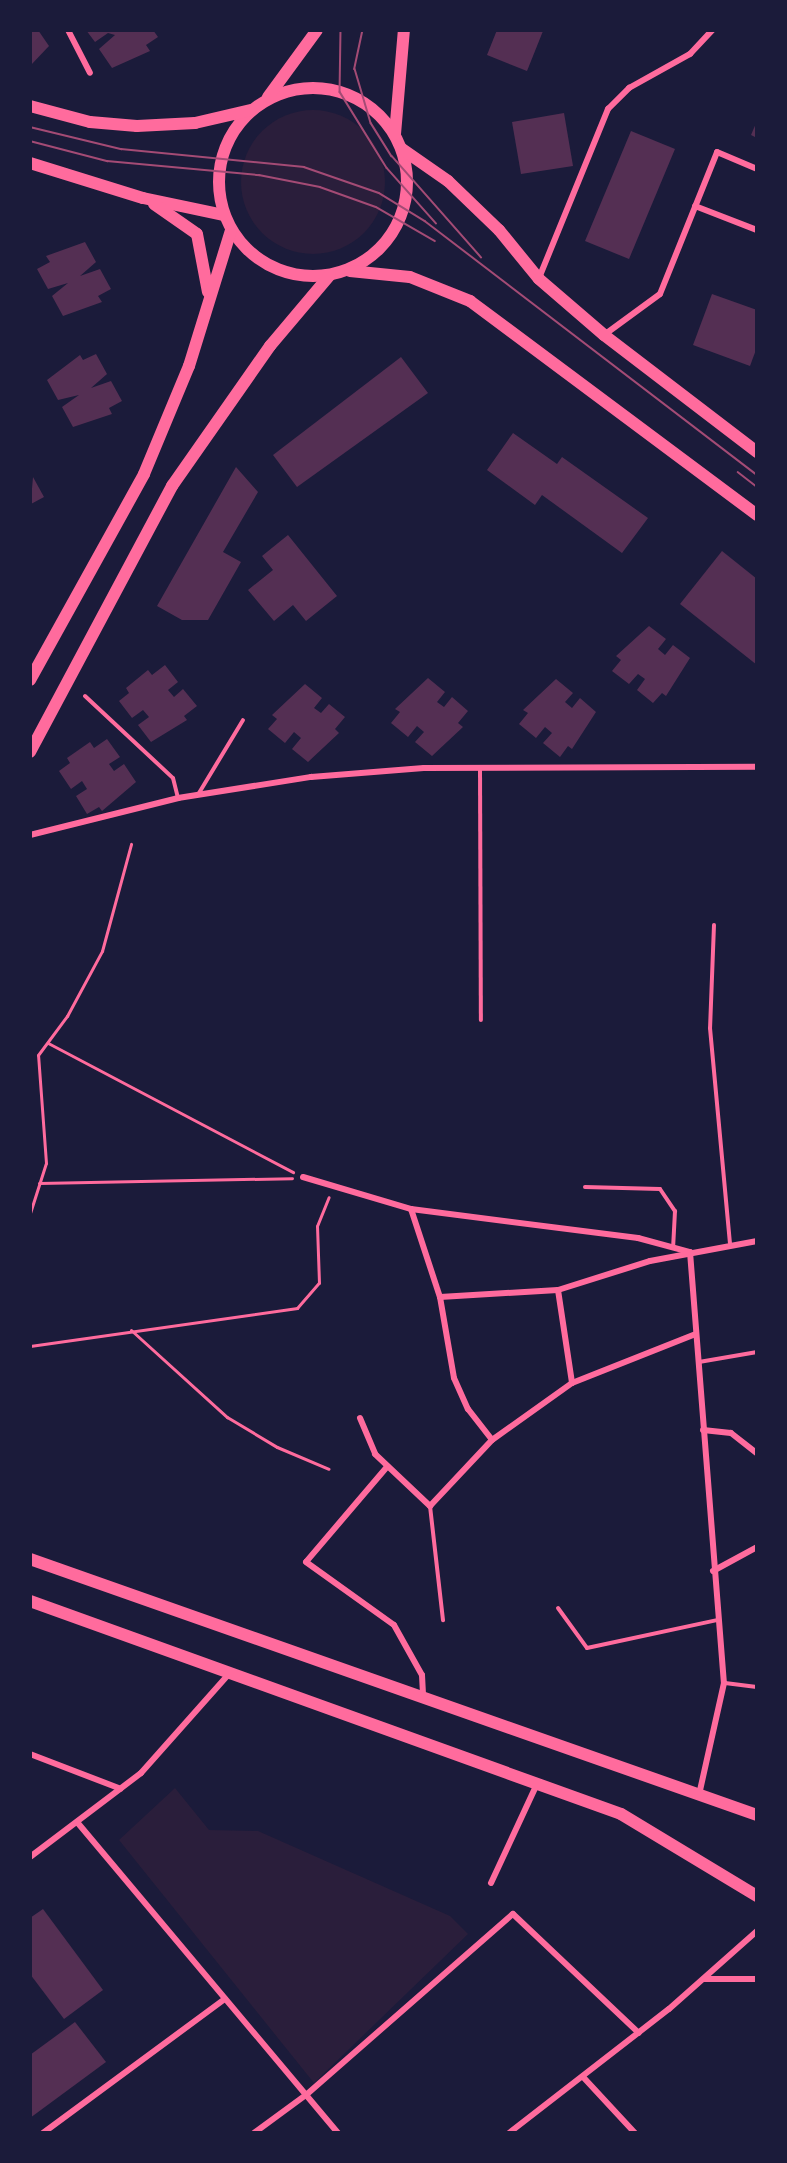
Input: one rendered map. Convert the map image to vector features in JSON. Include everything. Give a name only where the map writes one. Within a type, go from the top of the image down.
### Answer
[{"type":"main road","points":[[266,100],[317,30]]},
{"type":"main road","points":[[395,135],[404,30]]},
{"type":"main road","points":[[297,89],[340,92],[360,100],[395,135],[402,149],[408,192],[396,229],[375,254],[346,271],[330,275],[297,275],[274,267],[253,255],[231,230],[224,215],[218,182],[224,150],[252,110],[266,100],[297,89]]},
{"type":"main road","points":[[30,106],[90,122],[137,126],[195,123],[252,110]]},
{"type":"main road","points":[[402,149],[448,182],[499,230],[539,279],[603,335],[757,452]]},
{"type":"main road","points":[[30,162],[143,198],[224,215]]},
{"type":"main road","points":[[143,198],[197,234],[209,302]]},
{"type":"main road","points":[[30,680],[144,474],[189,366],[231,230]]},
{"type":"main road","points":[[346,271],[411,277],[470,301],[757,515]]},
{"type":"main road","points":[[30,752],[172,486],[259,360],[330,275]]},
{"type":"main road","points":[[30,1559],[757,1815]]},
{"type":"main road","points":[[30,1601],[621,1814],[757,1896]]},
{"type":"street","points":[[68,30],[90,73]]},
{"type":"street","points":[[539,279],[608,109],[629,88],[690,54],[711,30]]},
{"type":"street","points":[[603,335],[660,294],[717,152],[757,169]]},
{"type":"street","points":[[695,206],[757,230]]},
{"type":"street","points":[[30,834],[178,798],[311,777],[480,767],[757,767]]},
{"type":"street","points":[[303,1178],[334,1191],[411,1209],[638,1238],[690,1252]]},
{"type":"street","points":[[411,1209],[440,1297],[454,1378],[468,1409],[492,1440]]},
{"type":"street","points":[[440,1297],[558,1290],[690,1252],[757,1240]]},
{"type":"street","points":[[690,1252],[713,1571],[724,1683],[699,1795]]},
{"type":"street","points":[[558,1290],[572,1383]]},
{"type":"street","points":[[360,1418],[386,1468],[430,1506],[492,1440],[572,1383],[696,1334]]},
{"type":"street","points":[[703,1430],[732,1433],[757,1453]]},
{"type":"street","points":[[386,1468],[306,1562],[394,1625],[422,1675],[423,1698]]},
{"type":"street","points":[[713,1571],[757,1547]]},
{"type":"street","points":[[30,1857],[141,1773],[228,1674]]},
{"type":"street","points":[[30,1754],[120,1789]]},
{"type":"street","points":[[491,1883],[537,1784]]},
{"type":"street","points":[[77,1822],[338,2133]]},
{"type":"street","points":[[254,2133],[306,2095],[513,1914],[639,2033]]},
{"type":"street","points":[[509,2133],[584,2078],[757,1931]]},
{"type":"street","points":[[703,1979],[757,1979]]},
{"type":"street","points":[[43,2133],[225,1999]]},
{"type":"street","points":[[584,2078],[635,2133]]},
{"type":"lane","points":[[85,696],[173,778],[178,798]]},
{"type":"lane","points":[[199,794],[243,720]]},
{"type":"lane","points":[[480,767],[482,1020]]},
{"type":"lane","points":[[714,925],[710,1028],[730,1244]]},
{"type":"lane","points":[[585,1186],[660,1189],[675,1211],[673,1247]]},
{"type":"lane","points":[[698,1363],[757,1352]]},
{"type":"lane","points":[[430,1506],[443,1620]]},
{"type":"lane","points":[[558,1608],[587,1648],[718,1620]]},
{"type":"lane","points":[[724,1683],[757,1687]]},
{"type":"path","points":[[30,1213],[46,1163],[38,1055],[48,1043],[102,951],[131,844]]},
{"type":"path","points":[[48,1043],[303,1178]]},
{"type":"path","points":[[39,1183],[303,1178]]},
{"type":"path","points":[[30,1346],[304,1304],[319,1283],[316,1226],[334,1191]]},
{"type":"path","points":[[131,1330],[227,1417],[277,1447],[329,1469]]},
{"type":"shaded area","points":[[313,110],[340,116],[364,131],[379,155],[385,182],[379,209],[364,233],[340,248],[313,254],[286,248],[262,233],[247,209],[241,182],[247,155],[262,131],[286,116]]},
{"type":"shaded area","points":[[175,1788],[209,1830],[258,1831],[450,1916],[468,1934],[314,2083],[119,1840]]},
{"type":"building","points":[[31,30],[38,30],[49,46],[30,66]]},
{"type":"building","points":[[86,30],[153,30],[158,37],[146,45],[150,51],[112,68],[99,49],[115,35],[108,33],[95,42]]},
{"type":"building","points":[[497,30],[543,31],[527,71],[487,55]]},
{"type":"building","points":[[564,113],[573,166],[521,174],[512,122]]},
{"type":"building","points":[[757,121],[757,138],[751,135]]},
{"type":"building","points":[[631,131],[675,149],[629,259],[585,241]]},
{"type":"building","points":[[85,242],[96,262],[80,276],[100,269],[111,289],[98,296],[102,302],[63,316],[52,296],[68,283],[48,289],[37,269],[50,262],[46,256]]},
{"type":"building","points":[[712,294],[757,310],[757,347],[750,366],[693,345]]},
{"type":"building","points":[[96,354],[107,374],[91,388],[111,381],[122,401],[109,408],[112,414],[73,427],[62,407],[79,395],[58,400],[47,380],[80,355],[83,360]]},
{"type":"building","points":[[401,357],[428,393],[297,487],[273,455]]},
{"type":"building","points":[[513,433],[557,464],[562,457],[648,518],[622,553],[542,495],[535,505],[487,470]]},
{"type":"building","points":[[236,467],[258,492],[223,552],[241,562],[208,620],[182,620],[157,606]]},
{"type":"building","points":[[33,477],[44,497],[31,504],[30,512]]},
{"type":"building","points":[[288,535],[337,596],[306,621],[293,605],[274,621],[248,590],[273,570],[262,556]]},
{"type":"building","points":[[722,551],[757,579],[757,665],[680,604]]},
{"type":"building","points":[[649,626],[666,639],[658,649],[665,655],[673,645],[690,658],[666,696],[662,693],[653,703],[637,690],[645,679],[638,674],[629,684],[612,671],[621,660],[616,656]]},
{"type":"building","points":[[165,665],[178,682],[168,690],[174,697],[183,689],[197,706],[184,716],[187,720],[151,742],[138,725],[149,717],[143,710],[132,718],[119,701],[129,693],[126,688],[148,670],[152,675]]},
{"type":"building","points":[[428,678],[445,692],[437,702],[444,707],[452,697],[468,711],[458,723],[463,727],[432,756],[415,742],[424,732],[417,726],[408,737],[391,723],[400,712],[395,709]]},
{"type":"building","points":[[556,679],[573,693],[565,702],[572,708],[580,698],[596,712],[572,749],[568,746],[560,757],[543,743],[552,733],[545,727],[536,738],[519,724],[528,713],[523,710]]},
{"type":"building","points":[[305,684],[322,698],[314,708],[321,713],[329,704],[345,717],[335,729],[339,733],[308,762],[292,749],[301,738],[294,732],[285,743],[268,729],[277,719],[272,715]]},
{"type":"building","points":[[107,739],[120,757],[109,764],[114,771],[124,764],[136,782],[102,811],[99,807],[87,814],[76,796],[87,789],[82,781],[71,789],[59,771],[70,763],[67,758],[90,742],[94,748]]},
{"type":"building","points":[[43,1909],[103,1990],[64,2019],[30,1974],[30,1918]]},
{"type":"building","points":[[75,2022],[106,2062],[30,2118],[30,2055]]},
{"type":"tram line","points":[[341,30],[340,92],[387,168],[436,223]]},
{"type":"tram line","points":[[363,30],[355,69],[371,123],[392,156],[481,257]]},
{"type":"tram line","points":[[30,127],[121,149],[304,167],[379,193],[425,221],[757,475]]},
{"type":"tram line","points":[[30,141],[107,161],[259,175],[320,187],[376,207],[435,241]]},
{"type":"tram line","points":[[738,472],[757,487]]}]
